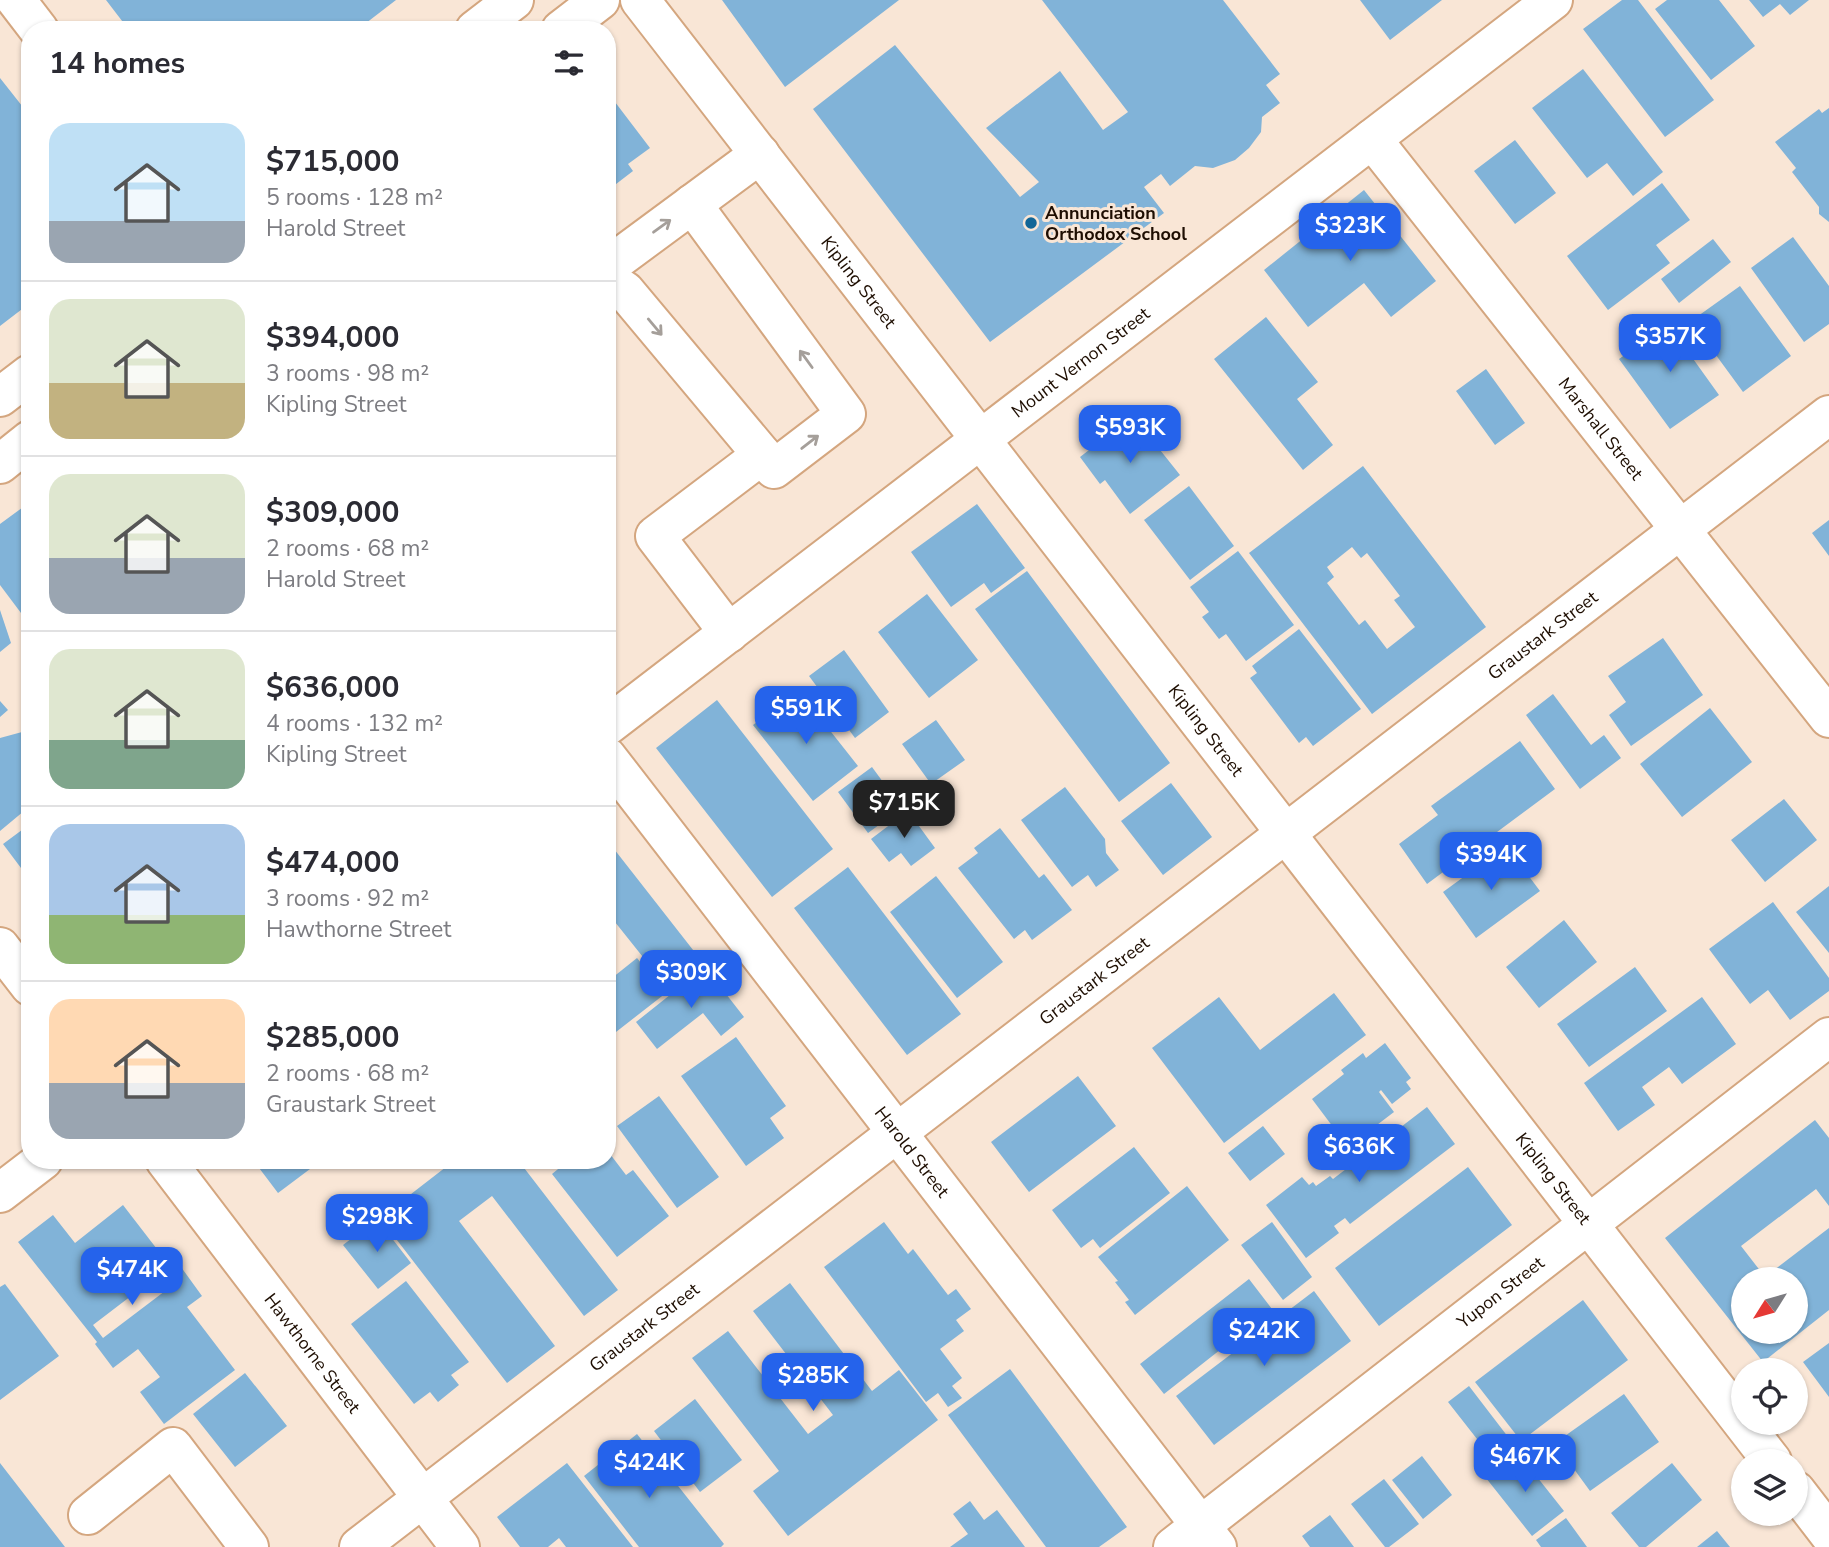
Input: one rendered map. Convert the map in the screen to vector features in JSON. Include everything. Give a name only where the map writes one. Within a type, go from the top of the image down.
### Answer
[{"type":"street","points":[[16,0],[32,21]]},
{"type":"street","points":[[487,21],[514,0]]},
{"type":"street","points":[[573,21],[600,0]]},
{"type":"street","name":"Kipling Street","points":[[640,0],[1763,1449]]},
{"type":"street","name":"Mount Vernon Street","points":[[616,719],[1553,0]]},
{"type":"street","name":"Marshall Street","points":[[1372,139],[1829,718]]},
{"type":"street","points":[[616,260],[760,154]]},
{"type":"street","points":[[616,285],[625,291],[774,469],[846,414],[692,204]]},
{"type":"street","name":"Graustark Street","points":[[359,1547],[1829,415]]},
{"type":"street","points":[[0,464],[21,447]]},
{"type":"street","points":[[729,633],[655,537],[762,455]]},
{"type":"street","name":"Harold Street","points":[[616,769],[898,1132],[1197,1540]]},
{"type":"street","points":[[0,947],[21,974]]},
{"type":"street","name":"Yupon Street","points":[[1197,1540],[1587,1223],[1829,1037]]},
{"type":"street","points":[[0,1193],[31,1169]]},
{"type":"street","name":"Hawthorne Street","points":[[171,1169],[460,1547]]},
{"type":"street","points":[[88,1515],[173,1447],[249,1547]]},
{"type":"street","points":[[1808,1507],[1829,1534]]},
{"type":"building","points":[[106,0],[396,0],[369,21],[122,21]]},
{"type":"building","points":[[722,0],[899,0],[785,87]]},
{"type":"building","points":[[1042,0],[1223,0],[1280,74],[1266,85],[1280,103],[1262,117],[1261,132],[1235,160],[1213,168],[1195,166],[1170,186],[1161,174],[1144,187],[1164,213],[990,342],[813,109],[895,45],[1020,197],[1039,182],[986,128],[1060,71],[1103,130],[1128,112]]},
{"type":"building","points":[[1360,0],[1442,0],[1390,40]]},
{"type":"building","points":[[1622,0],[1638,0],[1714,100],[1665,137],[1583,29]]},
{"type":"building","points":[[1667,0],[1719,0],[1755,46],[1711,80],[1655,9]]},
{"type":"building","points":[[1749,0],[1809,0],[1790,15],[1780,4],[1763,17]]},
{"type":"building","points":[[1583,69],[1663,172],[1633,196],[1607,163],[1587,178],[1532,108]]},
{"type":"building","points":[[0,78],[21,105],[21,310],[0,326]]},
{"type":"building","points":[[616,103],[650,148],[628,164],[633,171],[616,184]]},
{"type":"building","points":[[1829,108],[1829,222],[1819,214],[1819,207],[1792,172],[1796,168],[1775,142],[1819,109],[1822,113]]},
{"type":"building","points":[[1515,140],[1556,193],[1515,224],[1474,171]]},
{"type":"building","points":[[1662,183],[1690,220],[1656,245],[1670,263],[1608,310],[1567,256]]},
{"type":"building","points":[[1364,190],[1436,281],[1391,317],[1364,283],[1308,327],[1264,270]]},
{"type":"building","points":[[1793,237],[1829,286],[1829,324],[1804,342],[1751,268]]},
{"type":"building","points":[[1713,239],[1731,262],[1679,303],[1661,279]]},
{"type":"building","points":[[1740,286],[1791,356],[1743,392],[1691,321]]},
{"type":"building","points":[[1266,317],[1318,382],[1297,399],[1333,445],[1303,470],[1214,359]]},
{"type":"building","points":[[1678,317],[1696,342],[1686,349],[1719,395],[1670,429],[1619,359]]},
{"type":"building","points":[[1486,369],[1525,423],[1495,445],[1456,391]]},
{"type":"building","points":[[1133,416],[1180,475],[1130,514],[1105,480],[1100,484],[1080,457]]},
{"type":"building","points":[[1363,466],[1486,627],[1372,714],[1249,553]],"holes":[[[1352,547],[1361,558],[1367,553],[1400,596],[1394,600],[1415,627],[1387,649],[1365,620],[1359,625],[1327,583],[1334,577],[1327,567]]]},
{"type":"building","points":[[1189,486],[1234,546],[1190,580],[1144,520]]},
{"type":"building","points":[[977,504],[1025,568],[991,593],[984,583],[951,607],[911,552]]},
{"type":"building","points":[[21,509],[21,613],[0,585],[0,524]]},
{"type":"building","points":[[1829,520],[1829,556],[1812,533]]},
{"type":"building","points":[[1238,551],[1294,625],[1246,661],[1226,634],[1219,639],[1202,617],[1209,612],[1190,587]]},
{"type":"building","points":[[1027,571],[1170,763],[1119,802],[975,609]]},
{"type":"building","points":[[927,594],[978,660],[929,698],[878,632]]},
{"type":"building","points":[[0,610],[11,643],[0,652]]},
{"type":"building","points":[[1299,629],[1361,709],[1313,746],[1306,737],[1299,743],[1250,678],[1257,673],[1252,666]]},
{"type":"building","points":[[1663,638],[1703,695],[1631,746],[1609,715],[1626,702],[1608,676]]},
{"type":"building","points":[[844,650],[889,712],[855,738],[809,676]]},
{"type":"building","points":[[798,690],[858,766],[813,801],[753,725]]},
{"type":"building","points":[[1553,694],[1591,745],[1604,735],[1621,758],[1580,789],[1526,715]]},
{"type":"building","points":[[717,700],[833,849],[772,897],[656,748]]},
{"type":"building","points":[[0,701],[8,710],[0,717]]},
{"type":"building","points":[[1710,708],[1752,762],[1682,817],[1640,764]]},
{"type":"building","points":[[936,720],[965,760],[931,784],[902,744]]},
{"type":"building","points":[[21,732],[21,814],[0,831],[0,738]]},
{"type":"building","points":[[1520,741],[1555,789],[1427,884],[1399,844],[1438,815],[1431,806]]},
{"type":"building","points":[[872,767],[902,808],[868,833],[838,792]]},
{"type":"building","points":[[1171,783],[1212,837],[1163,875],[1121,821]]},
{"type":"building","points":[[1065,787],[1105,839],[1106,853],[1119,870],[1096,887],[1088,875],[1072,887],[1021,820]]},
{"type":"building","points":[[1784,799],[1817,840],[1765,882],[1731,840]]},
{"type":"building","points":[[908,811],[935,848],[911,866],[901,853],[889,862],[871,839]]},
{"type":"building","points":[[1000,828],[1039,878],[1044,874],[1072,910],[1032,940],[1025,930],[1014,939],[958,868],[978,853],[974,848]]},
{"type":"building","points":[[21,831],[21,868],[3,844]]},
{"type":"building","points":[[1506,846],[1540,891],[1476,938],[1443,892]]},
{"type":"building","points":[[616,852],[704,964],[670,991],[616,923]]},
{"type":"building","points":[[848,867],[961,1014],[907,1055],[794,908]]},
{"type":"building","points":[[936,876],[1003,962],[957,998],[890,912]]},
{"type":"building","points":[[1829,886],[1829,953],[1796,912]]},
{"type":"building","points":[[1773,902],[1829,978],[1829,991],[1790,1020],[1768,990],[1750,1004],[1709,949]]},
{"type":"building","points":[[1564,920],[1597,962],[1539,1008],[1506,967]]},
{"type":"building","points":[[637,958],[666,993],[616,1032],[616,975]]},
{"type":"building","points":[[705,967],[744,1017],[721,1036],[703,1013],[657,1049],[636,1022]]},
{"type":"building","points":[[1635,967],[1667,1011],[1589,1067],[1557,1024]]},
{"type":"building","points":[[1334,993],[1366,1035],[1224,1143],[1152,1048],[1219,997],[1260,1050]]},
{"type":"building","points":[[1702,997],[1736,1044],[1682,1084],[1669,1067],[1642,1087],[1655,1105],[1618,1131],[1584,1083]]},
{"type":"building","points":[[736,1037],[786,1106],[770,1118],[784,1138],[746,1166],[681,1076]]},
{"type":"building","points":[[1385,1043],[1411,1078],[1406,1082],[1411,1089],[1392,1104],[1381,1090],[1379,1092],[1394,1112],[1348,1147],[1312,1099],[1344,1074],[1341,1070],[1363,1053],[1366,1058]]},
{"type":"building","points":[[1078,1076],[1116,1126],[1029,1192],[991,1142]]},
{"type":"building","points":[[659,1096],[719,1177],[677,1208],[617,1126]]},
{"type":"building","points":[[1427,1107],[1455,1144],[1350,1224],[1345,1218],[1334,1226],[1339,1233],[1306,1258],[1266,1205],[1302,1177],[1309,1185],[1313,1182],[1316,1186],[1330,1176],[1333,1179]]},
{"type":"building","points":[[1815,1120],[1829,1138],[1829,1206],[1816,1189],[1741,1246],[1757,1267],[1731,1267],[1731,1322],[1665,1238]]},
{"type":"building","points":[[1263,1126],[1285,1154],[1250,1181],[1228,1153]]},
{"type":"building","points":[[1134,1147],[1170,1193],[1100,1248],[1093,1239],[1081,1248],[1052,1210]]},
{"type":"building","points":[[616,1162],[626,1175],[633,1170],[669,1216],[617,1257],[552,1174],[558,1169],[616,1169]]},
{"type":"building","points":[[1468,1167],[1512,1225],[1379,1326],[1335,1268]]},
{"type":"building","points":[[260,1169],[310,1169],[278,1193]]},
{"type":"building","points":[[443,1169],[525,1169],[618,1290],[584,1316],[492,1196],[459,1221],[555,1346],[507,1383],[380,1218]]},
{"type":"building","points":[[1187,1186],[1229,1240],[1135,1315],[1125,1302],[1129,1300],[1115,1282],[1118,1281],[1098,1257]]},
{"type":"building","points":[[123,1205],[160,1253],[121,1284],[131,1296],[93,1325],[103,1338],[169,1288],[163,1280],[181,1267],[202,1296],[187,1307],[235,1370],[164,1424],[140,1392],[160,1377],[138,1349],[113,1368],[95,1344],[97,1342],[18,1242],[53,1215],[75,1243]]},
{"type":"building","points":[[377,1219],[411,1263],[378,1289],[343,1245]]},
{"type":"building","points":[[884,1222],[908,1254],[913,1249],[948,1295],[956,1289],[971,1309],[956,1320],[964,1331],[940,1349],[962,1378],[952,1386],[962,1398],[948,1407],[938,1393],[926,1402],[824,1267]]},
{"type":"building","points":[[1272,1222],[1312,1277],[1283,1300],[1241,1245]]},
{"type":"building","points":[[1829,1228],[1829,1310],[1808,1327],[1808,1267],[1778,1267]]},
{"type":"building","points":[[1249,1279],[1272,1309],[1164,1394],[1140,1364]]},
{"type":"building","points":[[406,1281],[469,1362],[451,1375],[459,1385],[438,1402],[430,1392],[414,1404],[351,1324]]},
{"type":"building","points":[[790,1283],[872,1391],[899,1370],[938,1420],[788,1536],[753,1491],[779,1471],[692,1358],[728,1331],[808,1434],[833,1415],[753,1311]]},
{"type":"building","points":[[5,1284],[59,1356],[0,1400],[0,1287]]},
{"type":"building","points":[[1314,1291],[1351,1341],[1214,1445],[1176,1396]]},
{"type":"building","points":[[1583,1300],[1628,1360],[1521,1441],[1475,1382]]},
{"type":"building","points":[[1829,1343],[1829,1397],[1808,1369],[1808,1358]]},
{"type":"building","points":[[1749,1344],[1786,1344],[1768,1358],[1760,1358]]},
{"type":"building","points":[[1010,1369],[1127,1527],[1099,1547],[1046,1547],[948,1415]]},
{"type":"building","points":[[245,1373],[287,1426],[235,1467],[193,1414]]},
{"type":"building","points":[[1469,1386],[1515,1446],[1495,1462],[1448,1402]]},
{"type":"building","points":[[1624,1394],[1659,1442],[1590,1491],[1555,1443]]},
{"type":"building","points":[[695,1399],[742,1460],[700,1492],[654,1431]]},
{"type":"building","points":[[637,1434],[724,1544],[721,1547],[639,1547],[584,1476]]},
{"type":"building","points":[[1518,1453],[1564,1511],[1532,1536],[1486,1478]]},
{"type":"building","points":[[1422,1456],[1452,1495],[1423,1519],[1392,1480]]},
{"type":"building","points":[[0,1463],[65,1547],[0,1547]]},
{"type":"building","points":[[567,1463],[633,1547],[566,1547],[559,1538],[548,1547],[520,1547],[497,1517]]},
{"type":"building","points":[[1672,1463],[1702,1500],[1646,1547],[1639,1547],[1611,1513]]},
{"type":"building","points":[[1384,1479],[1419,1524],[1389,1547],[1385,1547],[1351,1504]]},
{"type":"building","points":[[970,1501],[984,1520],[997,1510],[1025,1547],[950,1547],[968,1534],[953,1514]]},
{"type":"building","points":[[1330,1515],[1354,1547],[1310,1547],[1302,1536]]},
{"type":"building","points":[[1566,1518],[1587,1547],[1541,1547],[1536,1540]]},
{"type":"building","points":[[1717,1531],[1730,1547],[1697,1547]]},
{"type":"place","name":"Annunciation Orthodox School","points":[[1031,223]]}]
